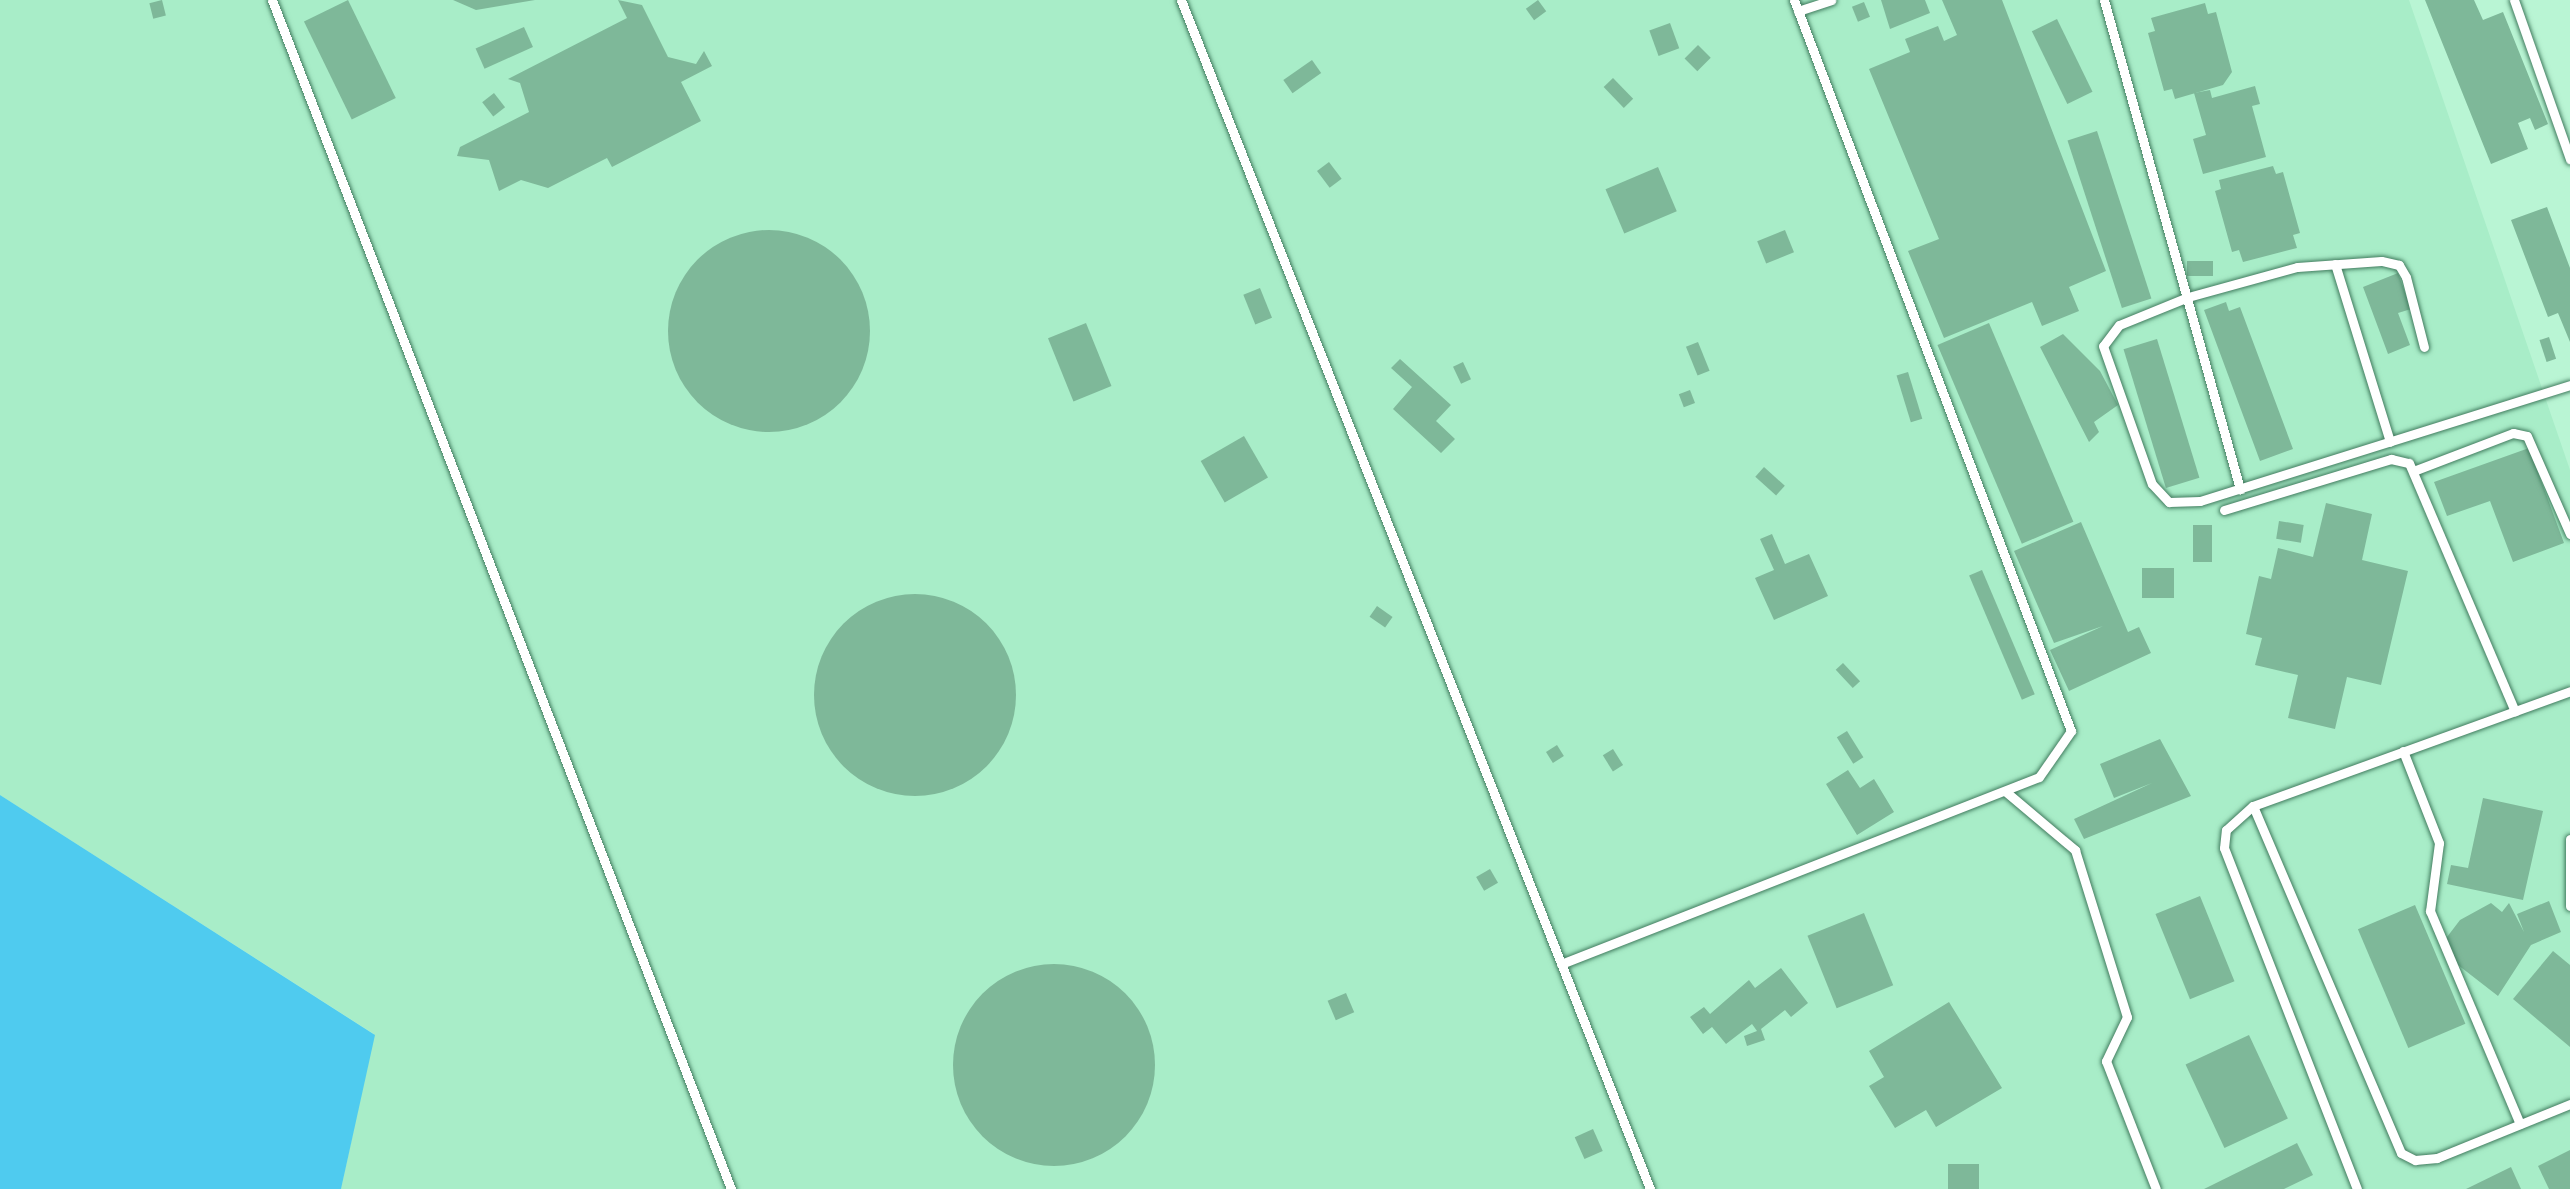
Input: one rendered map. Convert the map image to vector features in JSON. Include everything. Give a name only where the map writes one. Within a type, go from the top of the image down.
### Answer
[{"type":"lane","points":[[272,0],[731,1189]]},
{"type":"lane","points":[[1180,0],[1650,1189]]},
{"type":"lane","points":[[1561,964],[2039,778],[2071,731],[1796,5],[1832,0]]},
{"type":"lane","points":[[2104,0],[2240,488]]},
{"type":"lane","points":[[2514,0],[2570,159]]},
{"type":"lane","points":[[2335,264],[2390,442]]},
{"type":"lane","points":[[2424,347],[2399,265],[2335,264],[2297,266],[2188,297],[2119,325],[2105,340],[2103,356],[2160,498],[2200,501],[2570,384]]},
{"type":"lane","points":[[2416,470],[2514,432],[2527,436],[2570,534]]},
{"type":"lane","points":[[2224,510],[2391,459],[2416,470],[2515,711]]},
{"type":"lane","points":[[2357,1189],[2224,848],[2226,830],[2253,806],[2570,691]]},
{"type":"lane","points":[[2403,752],[2439,842],[2430,911],[2520,1124]]},
{"type":"lane","points":[[2004,791],[2075,850],[2127,1017],[2106,1061],[2156,1189]]},
{"type":"lane","points":[[2253,806],[2401,1152],[2414,1160],[2437,1158],[2570,1104]]},
{"type":"lane","points":[[2570,840],[2570,906]]},
{"type":"shaded area","points":[[0,0],[2409,0],[2570,470],[2570,1189],[341,1189],[374,1034],[0,795]]},
{"type":"water","points":[[0,795],[375,1035],[341,1189],[0,1189]]},
{"type":"building","points":[[162,0],[166,16],[153,19],[149,3]]},
{"type":"building","points":[[348,0],[396,98],[352,119],[304,21]]},
{"type":"building","points":[[453,0],[535,0],[476,10]]},
{"type":"building","points":[[618,0],[642,5],[668,57],[696,64],[704,51],[712,66],[681,82],[701,121],[612,167],[607,158],[548,188],[521,180],[499,191],[489,160],[457,156],[460,147],[529,112],[520,83],[508,79],[627,18]]},
{"type":"building","points":[[1538,0],[1546,11],[1534,20],[1526,9]]},
{"type":"building","points":[[1881,0],[1925,0],[1930,13],[1890,29]]},
{"type":"building","points":[[1942,0],[2002,0],[2106,271],[2069,287],[2079,311],[2042,326],[2032,302],[1944,338],[1908,251],[1939,239],[1869,69],[1910,52],[1905,39],[1938,26],[1944,41],[1957,35]]},
{"type":"building","points":[[2425,0],[2474,0],[2483,20],[2503,12],[2548,124],[2535,130],[2530,118],[2518,123],[2528,149],[2491,164]]},
{"type":"building","points":[[1864,2],[1870,17],[1858,22],[1852,7]]},
{"type":"building","points":[[2205,3],[2208,14],[2216,12],[2232,72],[2223,85],[2175,99],[2172,89],[2164,91],[2148,33],[2155,31],[2151,18]]},
{"type":"building","points":[[2057,19],[2093,92],[2067,104],[2032,31]]},
{"type":"building","points":[[1670,23],[1679,48],[1659,56],[1649,31]]},
{"type":"building","points":[[524,27],[533,47],[485,69],[476,49]]},
{"type":"building","points":[[1698,45],[1711,58],[1697,71],[1685,58]]},
{"type":"building","points":[[1312,60],[1321,73],[1293,93],[1283,80]]},
{"type":"building","points":[[1613,78],[1633,99],[1624,108],[1604,87]]},
{"type":"building","points":[[2255,86],[2260,104],[2252,106],[2266,157],[2203,174],[2193,139],[2206,135],[2194,93],[2210,90],[2212,98]]},
{"type":"building","points":[[494,93],[505,107],[493,116],[482,102]]},
{"type":"building","points":[[2097,131],[2151,298],[2122,308],[2068,141]]},
{"type":"building","points":[[1329,162],[1342,179],[1330,188],[1317,171]]},
{"type":"building","points":[[2273,166],[2276,174],[2283,172],[2300,233],[2293,235],[2297,248],[2243,262],[2239,250],[2232,252],[2215,191],[2221,189],[2219,180]]},
{"type":"building","points":[[1658,167],[1677,211],[1624,233],[1606,189]]},
{"type":"building","points":[[2547,207],[2570,268],[2570,342],[2558,313],[2548,317],[2511,220]]},
{"type":"building","points":[[769,230],[807,238],[840,260],[862,293],[870,331],[862,369],[840,402],[807,424],[769,432],[731,424],[698,402],[676,369],[668,331],[676,293],[698,260],[731,238]]},
{"type":"building","points":[[1785,230],[1794,252],[1766,263],[1757,241]]},
{"type":"building","points":[[2187,261],[2213,261],[2213,276],[2187,276]]},
{"type":"building","points":[[2398,273],[2411,309],[2398,313],[2410,345],[2388,354],[2363,287]]},
{"type":"building","points":[[1260,288],[1272,318],[1255,324],[1243,295]]},
{"type":"building","points":[[2226,302],[2229,311],[2240,307],[2293,449],[2260,461],[2204,310]]},
{"type":"building","points":[[1086,323],[1111,386],[1073,401],[1048,338]]},
{"type":"building","points":[[1989,323],[2073,522],[2022,544],[1937,345]]},
{"type":"building","points":[[2063,334],[2100,371],[2118,405],[2094,422],[2099,432],[2089,442],[2040,347]]},
{"type":"building","points":[[2549,337],[2556,359],[2547,362],[2539,340]]},
{"type":"building","points":[[2157,339],[2199,478],[2166,488],[2124,349]]},
{"type":"building","points":[[1698,342],[1710,371],[1698,376],[1686,347]]},
{"type":"building","points":[[1400,359],[1451,405],[1436,421],[1455,439],[1441,453],[1393,409],[1412,387],[1391,368]]},
{"type":"building","points":[[1463,362],[1471,379],[1461,384],[1453,367]]},
{"type":"building","points":[[1908,372],[1922,419],[1911,422],[1897,376]]},
{"type":"building","points":[[1690,390],[1695,403],[1684,407],[1679,394]]},
{"type":"building","points":[[1244,436],[1268,478],[1225,503],[1201,461]]},
{"type":"building","points":[[2529,448],[2564,543],[2513,562],[2490,501],[2447,516],[2434,482]]},
{"type":"building","points":[[1764,467],[1785,486],[1776,495],[1755,477]]},
{"type":"building","points":[[2326,503],[2372,514],[2362,560],[2408,571],[2381,685],[2347,677],[2335,729],[2288,718],[2298,675],[2255,665],[2262,638],[2246,634],[2259,576],[2271,579],[2278,548],[2313,557]]},
{"type":"building","points":[[2279,521],[2304,525],[2301,543],[2276,539]]},
{"type":"building","points":[[2081,522],[2128,632],[2139,627],[2151,653],[2069,691],[2050,650],[2103,626],[2054,643],[2014,551]]},
{"type":"building","points":[[2193,525],[2212,525],[2212,562],[2193,562]]},
{"type":"building","points":[[1772,534],[1785,564],[1809,554],[1828,596],[1774,620],[1755,578],[1774,570],[1760,539]]},
{"type":"building","points":[[2142,568],[2174,568],[2174,598],[2142,598]]},
{"type":"building","points":[[1982,570],[2035,694],[2022,700],[1969,575]]},
{"type":"building","points":[[915,594],[954,602],[986,624],[1008,656],[1016,695],[1008,734],[986,766],[954,788],[915,796],[876,788],[844,766],[822,734],[814,695],[822,656],[844,624],[876,602]]},
{"type":"building","points":[[1377,606],[1393,617],[1385,628],[1370,617]]},
{"type":"building","points":[[1843,663],[1860,681],[1853,688],[1836,670]]},
{"type":"building","points":[[1847,731],[1863,757],[1853,764],[1837,737]]},
{"type":"building","points":[[2160,739],[2191,796],[2084,839],[2074,819],[2152,783],[2114,798],[2100,764]]},
{"type":"building","points":[[1557,745],[1564,756],[1553,763],[1546,752]]},
{"type":"building","points":[[1613,749],[1623,765],[1613,771],[1603,755]]},
{"type":"building","points":[[1848,770],[1860,788],[1874,779],[1894,812],[1857,835],[1826,784]]},
{"type":"building","points":[[2483,798],[2543,811],[2523,900],[2447,884],[2451,865],[2468,868]]},
{"type":"building","points":[[1490,869],[1498,883],[1484,891],[1476,877]]},
{"type":"building","points":[[2200,896],[2234,981],[2190,999],[2155,914]]},
{"type":"building","points":[[2549,901],[2561,932],[2531,945],[2498,996],[2458,965],[2444,941],[2460,920],[2491,903],[2502,912],[2509,903],[2524,932],[2517,914]]},
{"type":"building","points":[[2415,905],[2465,1024],[2408,1048],[2358,929]]},
{"type":"building","points":[[1864,913],[1893,985],[1837,1008],[1807,936]]},
{"type":"building","points":[[2553,951],[2570,965],[2570,1047],[2513,999]]},
{"type":"building","points":[[1054,964],[1092,972],[1125,994],[1147,1027],[1155,1065],[1147,1103],[1125,1136],[1092,1158],[1054,1166],[1016,1158],[983,1136],[961,1103],[953,1065],[961,1027],[983,994],[1016,972]]},
{"type":"building","points":[[1781,968],[1808,1003],[1791,1017],[1785,1010],[1761,1029],[1765,1040],[1747,1046],[1744,1036],[1757,1031],[1752,1024],[1726,1044],[1712,1027],[1703,1034],[1690,1017],[1704,1007],[1710,1014],[1749,980],[1755,988]]},
{"type":"building","points":[[1346,993],[1354,1012],[1336,1020],[1328,1001]]},
{"type":"building","points":[[1949,1002],[2002,1088],[1936,1127],[1926,1110],[1895,1128],[1869,1086],[1884,1077],[1869,1051]]},
{"type":"building","points":[[2249,1035],[2288,1118],[2224,1148],[2186,1065]]},
{"type":"building","points":[[1593,1129],[1603,1151],[1584,1159],[1575,1137]]},
{"type":"building","points":[[2297,1143],[2313,1175],[2284,1189],[2204,1189]]},
{"type":"building","points":[[2570,1150],[2570,1189],[2549,1189],[2538,1166]]},
{"type":"building","points":[[1948,1164],[1979,1164],[1979,1189],[1948,1189]]},
{"type":"building","points":[[2511,1167],[2521,1189],[2466,1189]]}]
